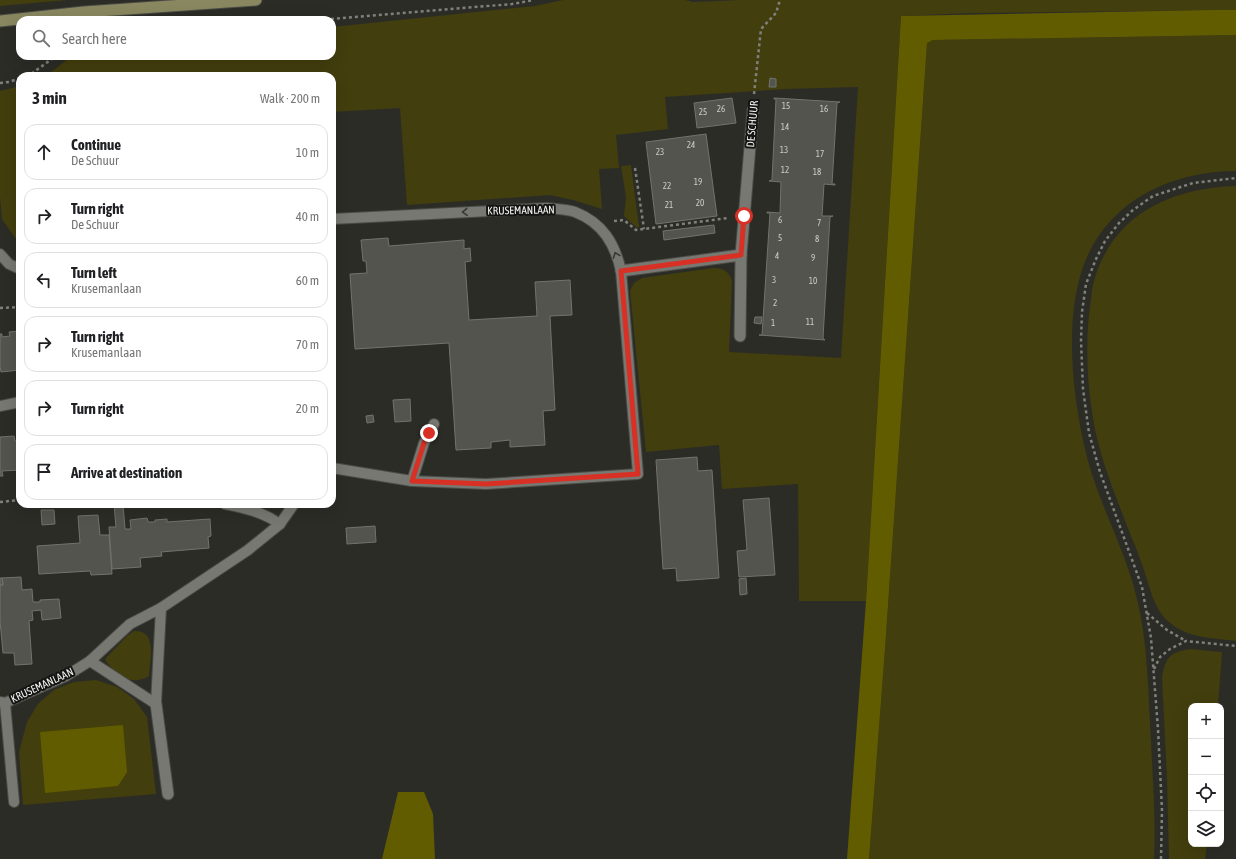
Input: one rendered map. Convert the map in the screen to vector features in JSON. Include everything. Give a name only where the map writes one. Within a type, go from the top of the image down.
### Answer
[{"type":"main road","points":[[47,16],[166,3],[256,0]]},
{"type":"main road","points":[[0,21],[16,19]]},
{"type":"street","name":"DE SCHUUR","points":[[740,336],[741,255],[753,110]]},
{"type":"street","points":[[621,271],[741,255]]},
{"type":"street","points":[[156,704],[168,794]]},
{"type":"lane","name":"KRUSEMANLAAN","points":[[336,219],[547,208],[574,212],[595,222],[610,239],[621,271],[638,474],[486,484],[412,481],[336,469]]},
{"type":"lane","points":[[0,254],[9,264],[16,267]]},
{"type":"lane","points":[[0,406],[16,403]]},
{"type":"lane","points":[[412,481],[424,443],[434,424]]},
{"type":"lane","points":[[245,508],[270,517],[280,524]]},
{"type":"lane","name":"KRUSEMANLAAN","points":[[2,702],[66,676],[90,661],[130,624],[161,608],[248,550],[280,524],[291,508]]},
{"type":"lane","points":[[156,704],[161,608]]},
{"type":"lane","points":[[90,661],[156,704]]},
{"type":"lane","points":[[2,702],[14,802]]},
{"type":"path","points":[[336,19],[512,4],[534,0]]},
{"type":"path","name":"DE SCHUUR","points":[[753,110],[761,29],[776,13],[780,0]]},
{"type":"path","points":[[34,72],[50,60]]},
{"type":"path","points":[[0,83],[16,79]]},
{"type":"path","points":[[635,168],[644,229]]},
{"type":"path","points":[[1161,859],[1162,810],[1151,638],[1142,587],[1100,472],[1089,433],[1083,389],[1081,341],[1082,312],[1086,284],[1105,241],[1119,223],[1133,210],[1153,196],[1193,183],[1236,178]]},
{"type":"path","points":[[595,222],[624,220],[636,230],[744,216]]},
{"type":"path","points":[[0,308],[16,307]]},
{"type":"path","points":[[0,502],[16,500]]},
{"type":"path","points":[[1146,613],[1167,630],[1186,641],[1236,646]]},
{"type":"path","points":[[1154,669],[1160,657],[1170,649],[1186,641]]},
{"type":"shaded area","points":[[0,0],[67,0],[0,6]]},
{"type":"shaded area","points":[[563,0],[685,0],[693,2],[740,0],[1236,0],[1236,10],[971,13],[901,16],[866,601],[799,601],[798,484],[722,489],[719,445],[646,452],[630,291],[634,283],[642,278],[713,268],[723,269],[727,272],[732,281],[729,352],[841,358],[858,87],[786,89],[665,97],[668,129],[616,135],[619,168],[599,169],[602,209],[550,195],[407,205],[400,108],[336,112],[336,72],[51,72],[67,60],[336,60],[336,27],[535,6]]},
{"type":"shaded area","points":[[1236,10],[1236,35],[933,40],[927,43],[869,859],[847,859],[866,601],[901,16]]},
{"type":"shaded area","points":[[1236,35],[1236,171],[1187,177],[1142,195],[1123,209],[1106,226],[1092,247],[1082,270],[1076,293],[1073,317],[1072,343],[1075,395],[1084,445],[1090,468],[1102,502],[1134,586],[1141,618],[1148,678],[1154,791],[1154,859],[869,859],[927,43],[933,40]]},
{"type":"shaded area","points":[[16,87],[16,239],[2,219],[0,197],[0,91]]},
{"type":"shaded area","points":[[631,165],[639,227],[637,228],[624,216],[626,197],[621,166]]},
{"type":"shaded area","points":[[1236,186],[1236,641],[1210,638],[1184,631],[1169,622],[1156,605],[1099,447],[1089,389],[1087,345],[1089,315],[1094,281],[1103,258],[1115,238],[1130,222],[1148,209],[1168,199],[1189,192]]},
{"type":"shaded area","points":[[134,631],[142,632],[147,635],[150,641],[151,654],[149,676],[142,679],[130,680],[124,678],[113,670],[105,659],[127,636]]},
{"type":"shaded area","points":[[1190,649],[1222,652],[1218,703],[1188,703],[1188,847],[1207,847],[1205,859],[1169,859],[1162,678],[1165,665],[1170,657],[1173,654]]},
{"type":"shaded area","points":[[96,680],[117,687],[134,699],[147,717],[156,794],[23,805],[19,752],[27,722],[38,704],[54,690],[74,682]]},
{"type":"shaded area","points":[[123,725],[127,772],[118,786],[45,793],[40,732]]},
{"type":"shaded area","points":[[398,792],[424,792],[433,814],[435,859],[382,859]]},
{"type":"building","points":[[770,78],[776,79],[776,87],[769,87]]},
{"type":"building","points":[[732,98],[736,123],[697,128],[694,103]]},
{"type":"building","points":[[774,98],[840,102],[837,103],[832,184],[835,185],[824,184],[822,216],[833,216],[830,217],[823,338],[825,340],[759,335],[762,335],[770,213],[767,212],[780,213],[781,182],[769,181],[772,180],[776,99]]},
{"type":"building","points":[[706,134],[717,216],[656,224],[646,142]]},
{"type":"building","points":[[714,225],[715,233],[664,240],[663,231]]},
{"type":"building","points":[[388,238],[389,246],[464,240],[464,249],[470,248],[471,261],[465,262],[469,320],[537,316],[535,282],[570,280],[572,315],[550,316],[555,410],[543,411],[545,445],[510,447],[510,440],[491,442],[491,448],[456,450],[449,343],[355,349],[350,274],[367,273],[366,261],[363,261],[361,240]]},
{"type":"building","points":[[755,317],[762,317],[761,324],[754,323]]},
{"type":"building","points":[[16,331],[16,370],[1,372],[0,334],[2,334],[2,337],[10,336],[9,332]]},
{"type":"building","points":[[410,399],[411,421],[395,422],[393,400]]},
{"type":"building","points":[[373,415],[374,422],[367,423],[366,416]]},
{"type":"building","points":[[14,436],[16,441],[16,470],[2,471],[3,476],[0,476],[0,437]]},
{"type":"building","points":[[697,457],[698,471],[712,470],[719,578],[677,581],[676,568],[663,569],[656,460]]},
{"type":"building","points":[[769,498],[775,575],[739,577],[737,551],[747,550],[743,500]]},
{"type":"building","points":[[114,508],[123,508],[125,529],[131,529],[130,520],[147,518],[148,522],[167,519],[167,522],[210,519],[211,536],[208,537],[209,548],[161,552],[162,556],[140,558],[141,567],[112,569],[109,527],[116,527]]},
{"type":"building","points":[[41,510],[54,510],[55,524],[42,525]]},
{"type":"building","points":[[98,515],[100,535],[109,535],[112,574],[91,575],[90,571],[39,574],[37,546],[80,543],[78,516]]},
{"type":"building","points":[[375,526],[376,542],[347,544],[346,528]]},
{"type":"building","points":[[21,577],[22,590],[32,589],[33,602],[59,599],[61,618],[42,620],[41,610],[32,611],[33,620],[29,621],[32,664],[15,665],[14,653],[3,653],[0,621],[0,585],[3,585],[2,578]]},
{"type":"building","points":[[0,578],[2,578],[3,585],[0,585]]},
{"type":"building","points":[[746,578],[747,594],[740,595],[739,579]]},
{"type":"route","points":[[429,433],[424,443],[412,481],[486,484],[638,474],[621,271],[741,255],[744,216]]}]
